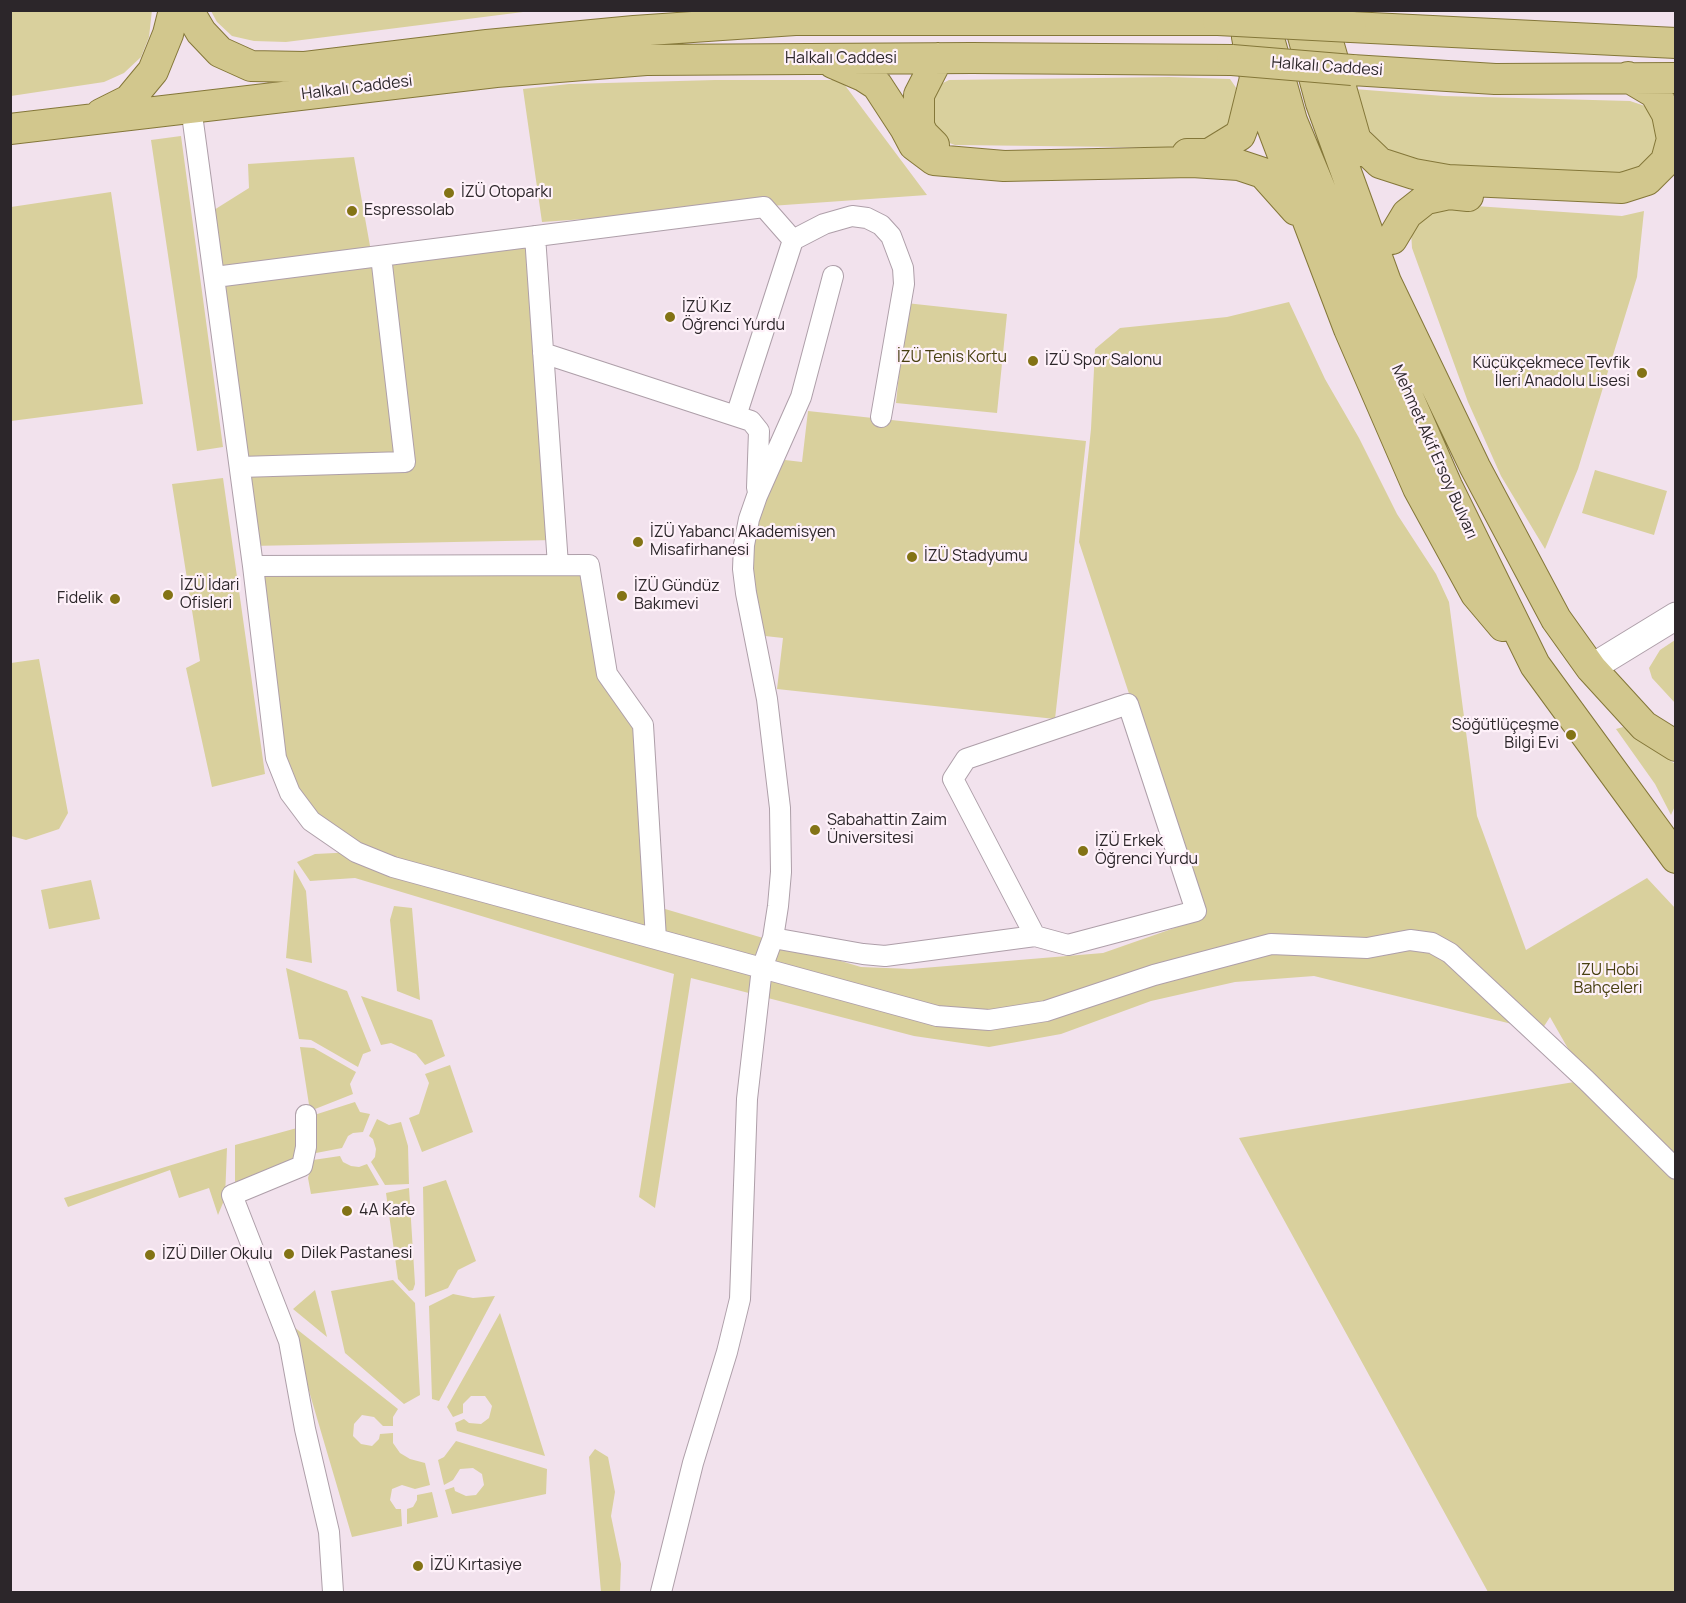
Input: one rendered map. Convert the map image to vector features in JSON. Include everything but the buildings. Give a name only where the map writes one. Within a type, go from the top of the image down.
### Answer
[{"type":"main road","points":[[91,119],[129,100],[153,71],[168,34],[174,10]]},
{"type":"main road","name":"Halkalı Caddesi","points":[[188,10],[201,32],[220,52],[251,66],[305,67],[487,45],[634,31],[795,20],[1230,15],[1351,27],[1676,43]]},
{"type":"main road","points":[[795,20],[844,10]]},
{"type":"main road","name":"Mehmet Akif Ersoy Bulvarı","points":[[1261,10],[1292,122],[1376,324],[1447,486],[1535,665],[1676,858]]},
{"type":"main road","name":"Mehmet Akif Ersoy Bulvarı","points":[[1296,10],[1321,103],[1386,282],[1475,467],[1556,619],[1591,668],[1644,726],[1676,746]]},
{"type":"main road","points":[[1319,10],[1355,139],[1416,304],[1433,379]]},
{"type":"main road","points":[[1230,15],[1349,329],[1418,488],[1476,594],[1535,665]]},
{"type":"main road","points":[[938,58],[919,95],[919,126],[935,147],[984,155],[1209,154],[1239,135],[1244,127],[1255,78]]},
{"type":"main road","name":"Halkalı Caddesi","points":[[10,129],[496,72],[646,60],[938,58],[1232,60],[1495,79],[1676,78]]},
{"type":"main road","points":[[825,59],[863,76],[876,85],[914,145],[934,160],[1004,166],[1192,162],[1239,165],[1263,173],[1280,190],[1311,229]]},
{"type":"main road","points":[[1355,139],[1380,163],[1414,174],[1448,180],[1622,188],[1647,180],[1666,161],[1672,139],[1667,114],[1654,93],[1628,77]]},
{"type":"main road","points":[[1392,240],[1407,214],[1426,199],[1449,194],[1621,205],[1644,200],[1663,189],[1676,177]]},
{"type":"street","points":[[191,106],[253,566],[276,758],[290,793],[311,821],[356,852],[393,867],[937,1016],[989,1020],[1046,1011],[1154,975],[1270,944],[1367,948],[1410,940],[1432,943],[1450,953],[1587,1080],[1676,1169]]},
{"type":"street","points":[[214,277],[764,207],[793,240]]},
{"type":"street","points":[[736,416],[793,240],[824,224],[852,216],[867,218],[881,225],[891,237],[903,268],[904,284],[880,417]]},
{"type":"street","points":[[535,236],[558,565]]},
{"type":"street","points":[[240,467],[405,462],[381,256]]},
{"type":"street","points":[[661,1593],[693,1463],[727,1352],[740,1299],[747,1099],[762,968],[773,938],[781,872],[780,808],[767,699],[743,569],[745,536],[757,496],[801,397],[833,276]]},
{"type":"street","points":[[543,353],[751,421],[759,431],[757,496]]},
{"type":"street","points":[[253,566],[589,565],[607,674],[643,725],[656,939]]},
{"type":"street","points":[[1591,668],[1676,616]]},
{"type":"street","points":[[773,938],[885,956],[1035,936],[1068,945],[1197,911],[1128,704],[966,759],[953,779],[1035,936]]},
{"type":"street","points":[[306,1116],[306,1147],[302,1166],[232,1195],[289,1341],[305,1429],[329,1532],[333,1593]]},
{"type":"green space","points":[[152,10],[149,37],[141,57],[124,73],[104,82],[11,96],[11,11]]},
{"type":"green space","points":[[211,11],[531,11],[286,42],[254,41],[232,36],[217,22]]},
{"type":"green space","points":[[1169,77],[1230,79],[1239,92],[1237,120],[1205,148],[955,145],[941,140],[933,133],[930,93],[949,80]]},
{"type":"green space","points":[[715,80],[841,80],[927,195],[542,222],[523,89],[569,84]]},
{"type":"green space","points":[[1354,89],[1444,96],[1630,101],[1645,106],[1661,131],[1651,160],[1627,176],[1438,165],[1395,153],[1384,146],[1368,129]]},
{"type":"green space","points":[[181,136],[223,447],[197,451],[151,140]]},
{"type":"green space","points":[[354,157],[372,257],[535,236],[556,540],[250,546],[206,215],[249,188],[248,164]]},
{"type":"green space","points":[[111,192],[143,404],[11,421],[11,207]]},
{"type":"green space","points":[[1446,204],[1622,216],[1644,211],[1637,277],[1578,469],[1545,549],[1501,476],[1468,402],[1412,248],[1411,232],[1418,218]]},
{"type":"green space","name":"IZU Hobi Bahçeleri","points":[[1289,302],[1325,379],[1359,438],[1397,514],[1436,574],[1449,602],[1477,816],[1526,950],[1647,878],[1675,908],[1675,1592],[1488,1592],[1239,1138],[1586,1080],[1550,1017],[1541,1031],[1314,976],[1235,982],[1151,1001],[1061,1034],[989,1047],[914,1036],[691,978],[655,1208],[639,1197],[674,974],[355,878],[310,881],[297,862],[315,854],[355,852],[290,792],[253,566],[589,565],[607,674],[643,725],[655,906],[861,967],[911,969],[1103,953],[1203,918],[1079,542],[1091,429],[1095,349],[1120,328],[1227,317]]},
{"type":"green space","name":"İZÜ Tenis Kortu","points":[[906,303],[1007,314],[997,413],[896,403]]},
{"type":"green space","name":"İZÜ Stadyumu","points":[[808,411],[1086,441],[1055,719],[777,689],[783,638],[765,636],[758,614],[750,568],[755,521],[773,479],[785,460],[802,462]]},
{"type":"green space","points":[[1595,470],[1667,491],[1654,535],[1582,513]]},
{"type":"green space","points":[[223,478],[265,774],[212,787],[186,668],[200,661],[172,484]]},
{"type":"green space","points":[[1675,640],[1675,703],[1652,678],[1649,668],[1660,650]]},
{"type":"green space","points":[[39,659],[68,813],[59,829],[26,840],[11,836],[11,663]]},
{"type":"green space","points":[[1623,727],[1675,764],[1675,806],[1671,815],[1655,784],[1616,729]]},
{"type":"green space","points":[[294,869],[306,891],[312,963],[286,958]]},
{"type":"green space","points":[[91,880],[100,919],[49,929],[41,890]]},
{"type":"green space","points":[[394,906],[412,908],[420,1000],[397,991],[390,920]]},
{"type":"green space","points":[[286,968],[347,991],[371,1051],[363,1054],[358,1067],[311,1040],[299,1039]]},
{"type":"green space","points":[[361,996],[432,1020],[445,1056],[425,1065],[416,1054],[391,1043],[381,1045]]},
{"type":"green space","points":[[300,1047],[314,1048],[356,1072],[350,1084],[353,1094],[310,1111]]},
{"type":"green space","points":[[450,1065],[473,1132],[422,1152],[409,1118],[419,1114],[429,1083],[425,1074]]},
{"type":"green space","points":[[355,1102],[360,1112],[370,1114],[363,1132],[348,1136],[342,1148],[316,1153],[311,1116]]},
{"type":"green space","points":[[377,1119],[389,1125],[401,1122],[408,1146],[409,1184],[385,1185],[371,1162],[375,1157],[376,1149],[373,1139],[369,1136]]},
{"type":"green space","points":[[297,1128],[300,1161],[235,1189],[235,1145]]},
{"type":"green space","points":[[227,1148],[225,1198],[218,1215],[209,1188],[179,1198],[170,1170],[68,1207],[64,1198]]},
{"type":"green space","points":[[340,1156],[343,1162],[351,1166],[359,1167],[367,1164],[379,1185],[311,1194],[308,1178],[313,1160]]},
{"type":"green space","points":[[446,1180],[476,1261],[458,1270],[448,1288],[425,1297],[423,1187]]},
{"type":"green space","points":[[409,1188],[415,1284],[413,1290],[409,1291],[398,1279],[386,1193]]},
{"type":"green space","points":[[393,1280],[415,1303],[420,1395],[404,1404],[345,1353],[331,1291]]},
{"type":"green space","points":[[315,1290],[327,1337],[293,1309]]},
{"type":"green space","points":[[453,1294],[473,1298],[495,1296],[439,1401],[432,1399],[429,1306]]},
{"type":"green space","points":[[500,1313],[545,1456],[457,1431],[455,1423],[464,1419],[469,1423],[481,1424],[489,1418],[492,1406],[485,1396],[471,1396],[463,1404],[463,1413],[453,1417],[447,1407]]},
{"type":"green space","points":[[289,1323],[398,1409],[393,1417],[393,1426],[383,1426],[374,1417],[362,1415],[354,1424],[353,1436],[361,1444],[372,1446],[379,1439],[380,1434],[393,1433],[393,1443],[400,1453],[410,1459],[425,1463],[430,1485],[415,1489],[402,1485],[392,1489],[390,1500],[396,1509],[401,1509],[402,1526],[352,1537]]},
{"type":"green space","points":[[456,1441],[547,1469],[546,1494],[452,1514],[445,1490],[454,1487],[455,1491],[466,1496],[476,1495],[484,1485],[482,1474],[473,1468],[460,1469],[453,1480],[444,1485],[438,1460],[444,1457]]},
{"type":"green space","points":[[595,1449],[608,1457],[615,1492],[611,1516],[621,1564],[620,1592],[601,1592],[589,1457]]},
{"type":"green space","points":[[432,1492],[438,1517],[407,1524],[407,1509],[413,1507],[417,1495]]},
{"type":"place","name":"İZÜ Otoparkı","points":[[449,193]]},
{"type":"place","name":"Espressolab","points":[[352,211]]},
{"type":"place","name":"İZÜ Kız Öğrenci Yurdu","points":[[670,317]]},
{"type":"place","name":"İZÜ Spor Salonu","points":[[1033,361]]},
{"type":"place","name":"Küçükçekmece Tevfik İleri Anadolu Lisesi","points":[[1642,373]]},
{"type":"place","name":"İZÜ Yabancı Akademisyen Misafirhanesi","points":[[638,542]]},
{"type":"place","name":"İZÜ Stadyumu","points":[[912,557]]},
{"type":"place","name":"İZÜ İdari Ofisleri","points":[[168,595]]},
{"type":"place","name":"İZÜ Gündüz Bakımevi","points":[[622,596]]},
{"type":"place","name":"Fidelik","points":[[115,599]]},
{"type":"place","name":"Söğütlüçeşme Bilgi Evi","points":[[1571,735]]},
{"type":"place","name":"Sabahattin Zaim Üniversitesi","points":[[815,830]]},
{"type":"place","name":"İZÜ Erkek Öğrenci Yurdu","points":[[1083,851]]},
{"type":"place","name":"4A Kafe","points":[[347,1211]]},
{"type":"place","name":"Dilek Pastanesi","points":[[289,1254]]},
{"type":"place","name":"İZÜ Diller Okulu","points":[[150,1255]]},
{"type":"place","name":"İZÜ Kırtasiye","points":[[418,1566]]}]
